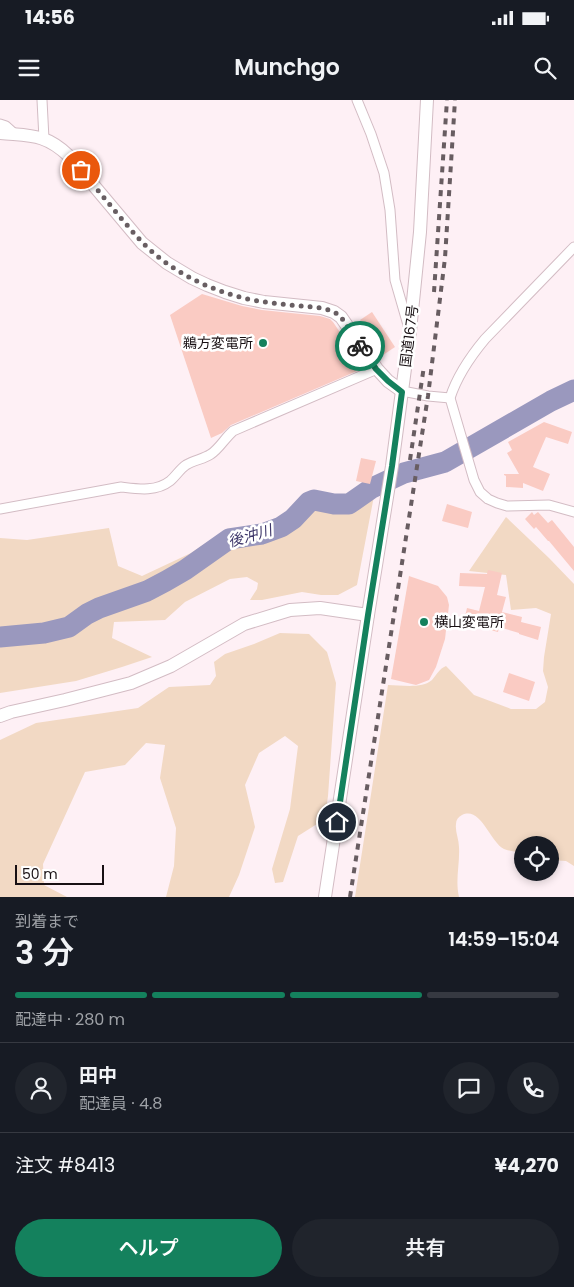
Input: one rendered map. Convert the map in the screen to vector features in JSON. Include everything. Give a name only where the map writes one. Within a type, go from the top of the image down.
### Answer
[{"type":"street","points":[[42,100],[44,139]]},
{"type":"street","points":[[357,100],[384,173],[390,210],[395,280],[410,331]]},
{"type":"street","name":"国道167号","points":[[325,897],[392,466],[410,331],[420,232],[427,100]]},
{"type":"street","points":[[0,124],[6,126],[16,135]]},
{"type":"street","points":[[0,133],[40,137],[56,144],[69,156],[142,243],[167,263],[192,278],[244,298],[271,303],[322,308],[334,312],[341,317],[376,369],[402,392],[450,398]]},
{"type":"street","points":[[574,248],[472,354],[453,388],[450,398],[474,480],[480,492],[488,499],[507,506],[549,505],[574,512]]},
{"type":"street","points":[[0,510],[121,487],[139,490],[160,486],[172,479],[185,466],[211,454],[233,432],[376,369]]},
{"type":"street","points":[[0,716],[131,683],[171,666],[244,624],[290,610],[320,608],[368,615]]},
{"type":"shaded area","points":[[367,496],[374,496],[357,585],[338,595],[302,592],[262,600],[250,600],[257,589],[258,583],[247,577],[230,579],[185,602],[165,620],[114,622],[112,638],[152,657],[76,681],[0,693],[0,538],[27,540],[109,528],[118,566],[142,576],[191,553],[212,539],[277,524],[292,515],[314,508],[351,512]]},
{"type":"shaded area","points":[[506,517],[574,584],[574,866],[566,861],[559,861],[559,836],[514,836],[514,852],[511,851],[499,845],[480,820],[469,814],[462,815],[456,823],[459,847],[457,884],[459,897],[355,897],[388,685],[423,685],[432,680],[446,666],[474,695],[511,709],[536,709],[545,702],[548,687],[543,671],[551,614],[536,608],[511,610],[506,575],[469,571]]},
{"type":"shaded area","points":[[280,633],[309,634],[327,652],[336,683],[325,817],[298,836],[283,882],[275,883],[272,869],[290,809],[298,746],[285,736],[259,753],[245,785],[255,827],[239,875],[229,897],[166,897],[174,866],[176,828],[160,778],[165,745],[146,743],[125,765],[85,772],[43,864],[44,885],[67,897],[0,897],[0,740],[36,723],[138,708],[169,687],[210,685],[216,676],[214,662],[225,654]]},
{"type":"building","name":"鵜方変電所","points":[[202,294],[262,310],[320,316],[330,319],[364,368],[231,425],[222,433],[211,438],[170,315]]},
{"type":"building","points":[[372,312],[395,347],[383,355],[360,320]]},
{"type":"building","points":[[544,422],[572,432],[568,444],[546,437],[533,467],[550,474],[543,491],[523,483],[523,488],[506,487],[506,476],[504,474],[519,474],[507,453],[512,450],[508,442]]},
{"type":"building","points":[[361,458],[376,461],[370,484],[356,481]]},
{"type":"building","points":[[447,504],[472,512],[468,528],[442,521]]},
{"type":"building","points":[[532,512],[534,515],[538,512],[548,523],[552,520],[574,547],[574,571],[536,527],[534,529],[525,519]]},
{"type":"building","points":[[488,570],[502,573],[497,595],[506,597],[502,612],[522,617],[521,622],[541,627],[538,640],[499,627],[498,632],[464,621],[467,608],[479,611],[485,587],[459,586],[460,573],[487,574]]},
{"type":"building","name":"横山変電所","points":[[409,576],[438,586],[447,597],[449,605],[445,639],[436,667],[429,680],[416,685],[391,679]]},
{"type":"building","points":[[509,673],[535,682],[529,701],[503,692]]},
{"type":"waterway","name":"後沖川","points":[[0,637],[44,633],[69,627],[99,608],[147,591],[166,581],[229,539],[262,534],[281,527],[293,519],[309,502],[314,500],[334,504],[349,504],[372,488],[404,473],[445,462],[551,401],[574,390]]},
{"type":"railway","points":[[434,292],[447,100]]},
{"type":"railway","points":[[350,897],[428,396],[445,258],[455,100]]},
{"type":"railway","points":[[410,460],[424,366]]},
{"type":"way so far","points":[[81,170],[142,243],[167,263],[207,285],[244,298],[328,309],[341,317],[360,346]]},
{"type":"place","name":"鵜方変電所","points":[[263,343]]},
{"type":"place","name":"横山変電所","points":[[424,622]]},
{"type":"route","points":[[337,822],[402,392],[376,369],[360,346]]}]
